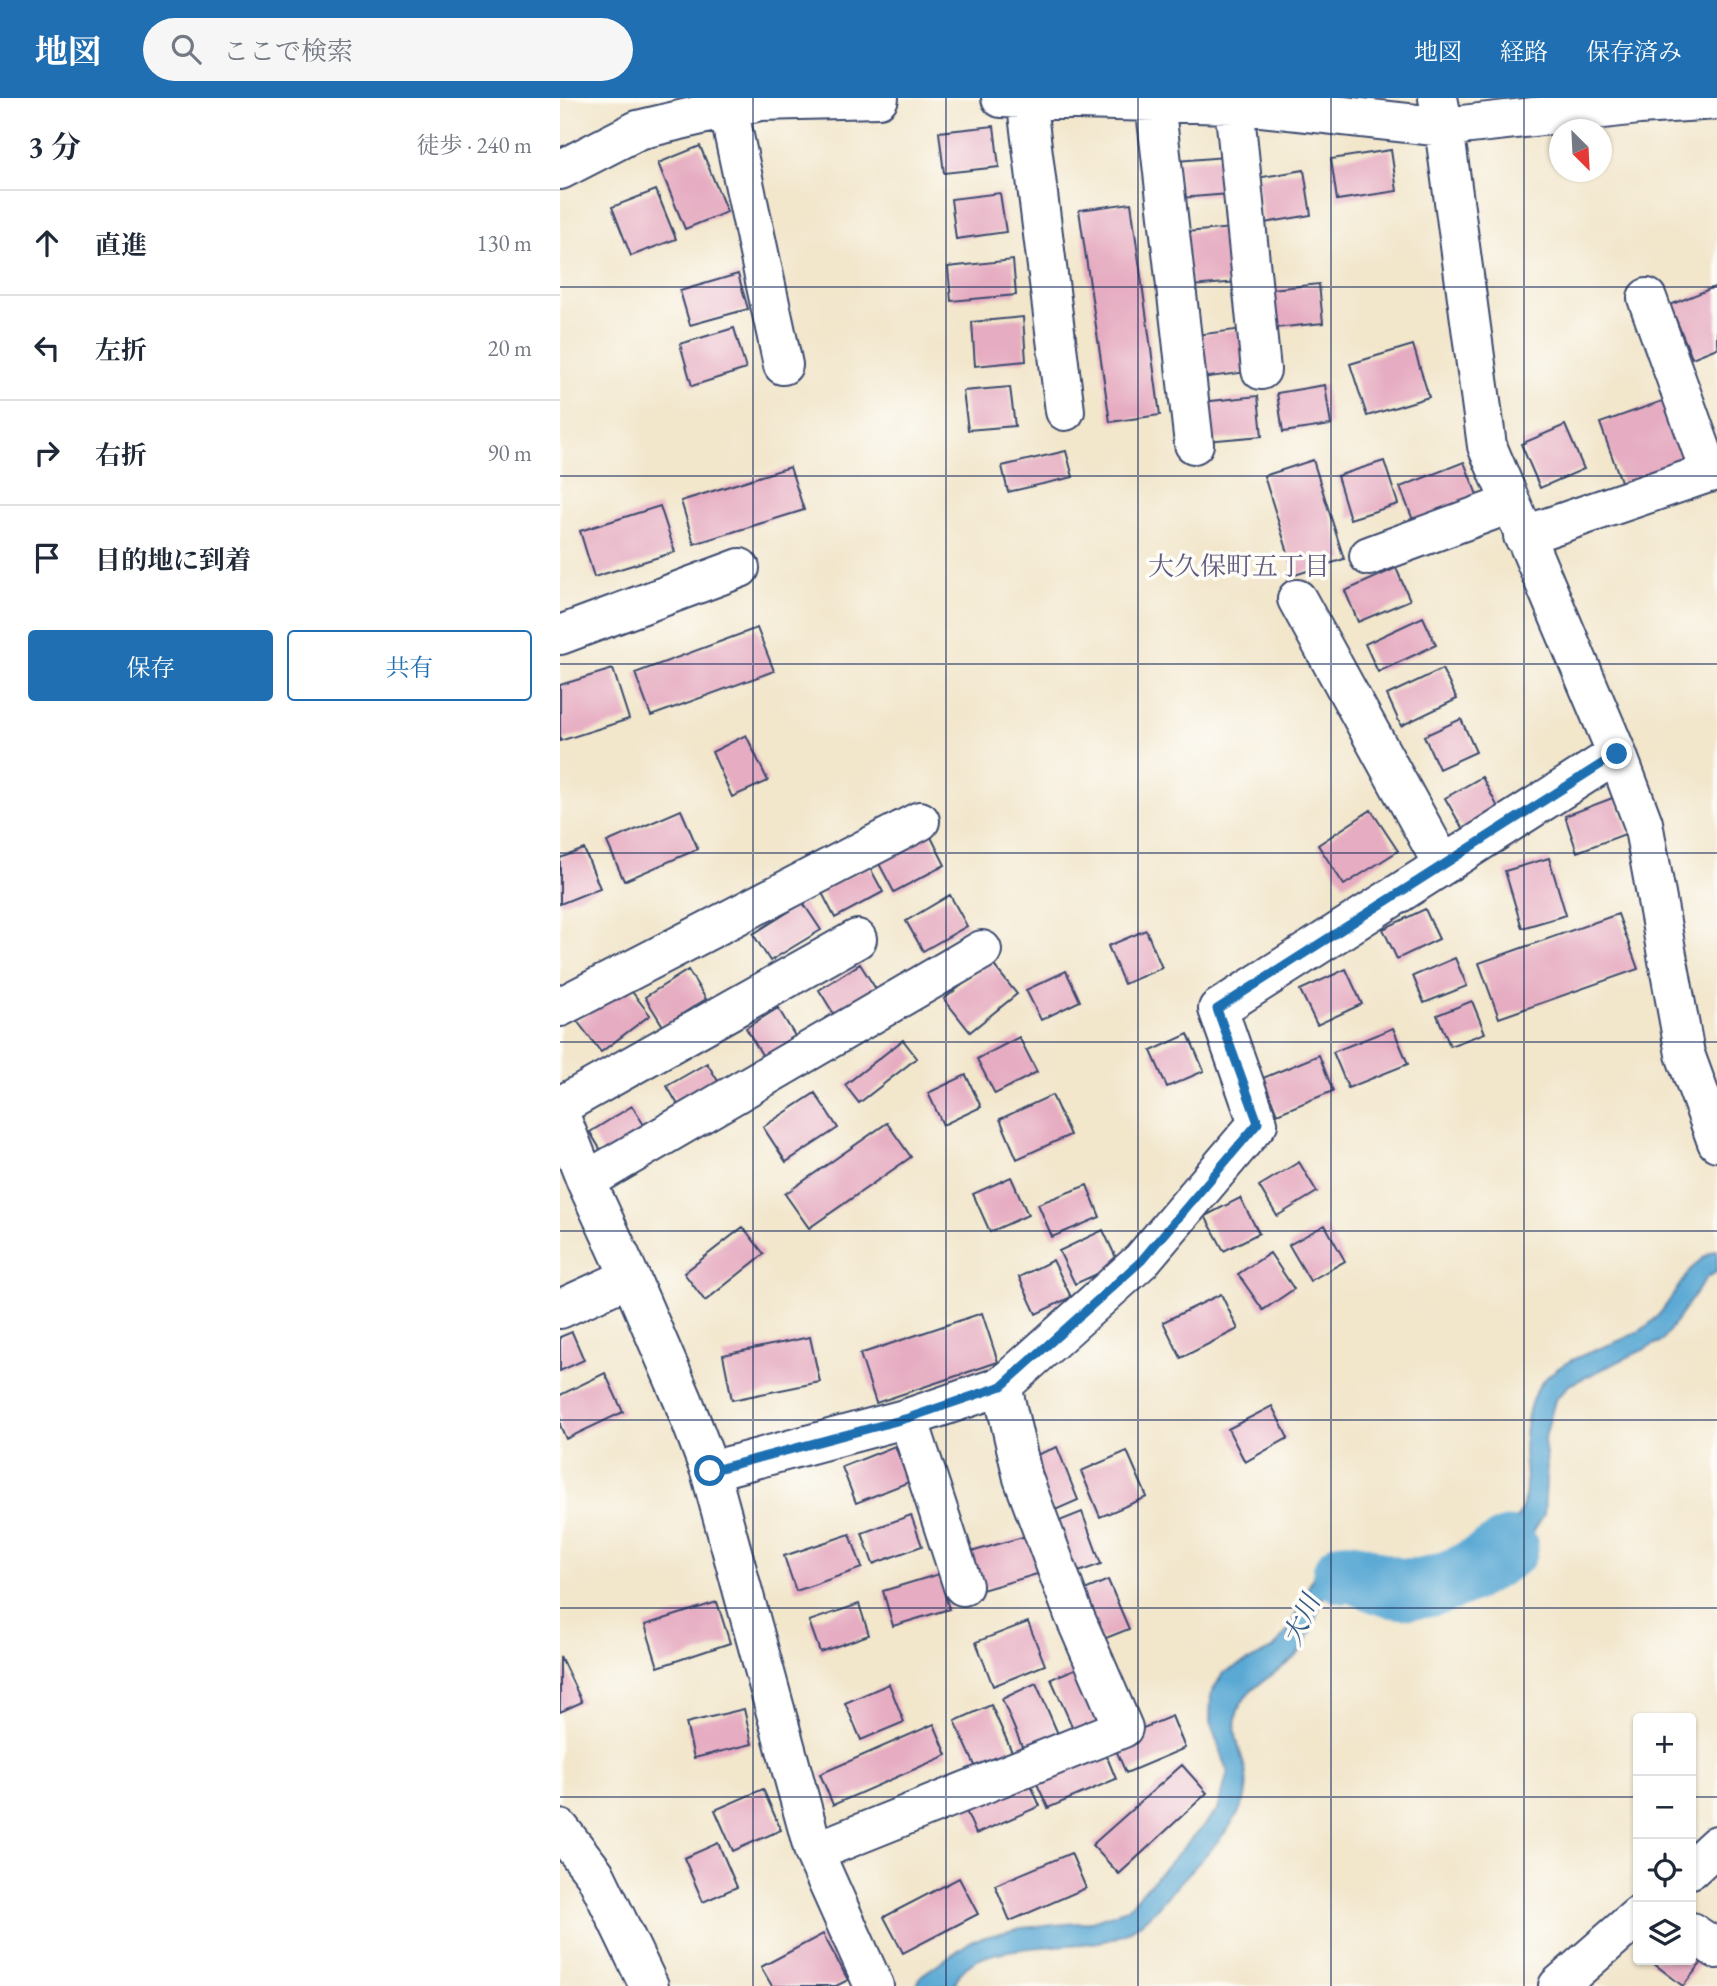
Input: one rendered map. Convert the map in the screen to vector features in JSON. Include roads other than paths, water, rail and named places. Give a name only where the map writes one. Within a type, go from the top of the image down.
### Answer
[{"type":"street","points":[[560,170],[638,130],[728,108],[760,101],[879,98]]},
{"type":"street","points":[[1001,98],[1441,112],[1717,100]]},
{"type":"street","points":[[1026,98],[1065,411]]},
{"type":"street","points":[[1155,102],[1194,444]]},
{"type":"street","points":[[1234,104],[1261,370]]},
{"type":"street","points":[[728,108],[783,365]]},
{"type":"street","points":[[1441,112],[1487,446],[1617,754],[1643,823],[1685,1054],[1717,1142]]},
{"type":"street","points":[[1369,556],[1713,471],[1647,298]]},
{"type":"street","points":[[560,635],[740,568]]},
{"type":"street","points":[[1297,599],[1443,865]]},
{"type":"street","points":[[710,1471],[908,1418],[1002,1386],[1141,1261],[1258,1123],[1217,1009],[1617,754]]},
{"type":"street","points":[[560,1007],[920,821]]},
{"type":"street","points":[[560,1106],[857,939]]},
{"type":"street","points":[[586,1181],[982,950]]},
{"type":"street","points":[[560,1115],[710,1471],[814,1852],[874,1986]]},
{"type":"street","points":[[560,1309],[630,1277]]},
{"type":"street","points":[[814,1852],[1123,1728],[1074,1615],[1023,1478],[1002,1386]]},
{"type":"street","points":[[908,1418],[963,1586]]},
{"type":"street","points":[[560,1829],[595,1874],[649,1986]]},
{"type":"street","points":[[1696,1864],[1717,1845]]},
{"type":"street","points":[[1558,1986],[1633,1920]]},
{"type":"street","points":[[1696,1934],[1717,1949]]},
{"type":"water","points":[[1717,1250],[1717,1272],[1707,1277],[1662,1341],[1569,1385],[1555,1400],[1544,1441],[1547,1463],[1544,1515],[1530,1536],[1505,1560],[1438,1593],[1429,1572],[1488,1545],[1512,1525],[1520,1512],[1526,1491],[1524,1449],[1527,1419],[1536,1391],[1545,1379],[1570,1361],[1641,1330],[1662,1311],[1694,1266]]},
{"type":"water","points":[[1337,1558],[1363,1561],[1421,1578],[1427,1597],[1401,1596],[1340,1576],[1332,1583],[1322,1600],[1304,1646],[1287,1664],[1256,1687],[1240,1706],[1235,1729],[1247,1782],[1242,1806],[1218,1841],[1153,1912],[1136,1927],[1114,1938],[1000,1952],[979,1959],[963,1970],[954,1986],[916,1986],[922,1975],[973,1940],[1021,1928],[1089,1922],[1127,1909],[1218,1810],[1228,1771],[1210,1722],[1211,1694],[1223,1673],[1273,1649],[1289,1629],[1316,1570]]},
{"type":"waterway","name":"大川","points":[[1343,1573],[1359,1575],[1400,1588],[1433,1586],[1465,1574],[1508,1548]]},
{"type":"district","name":"大久保町五丁目","points":[[1239,566]]}]
